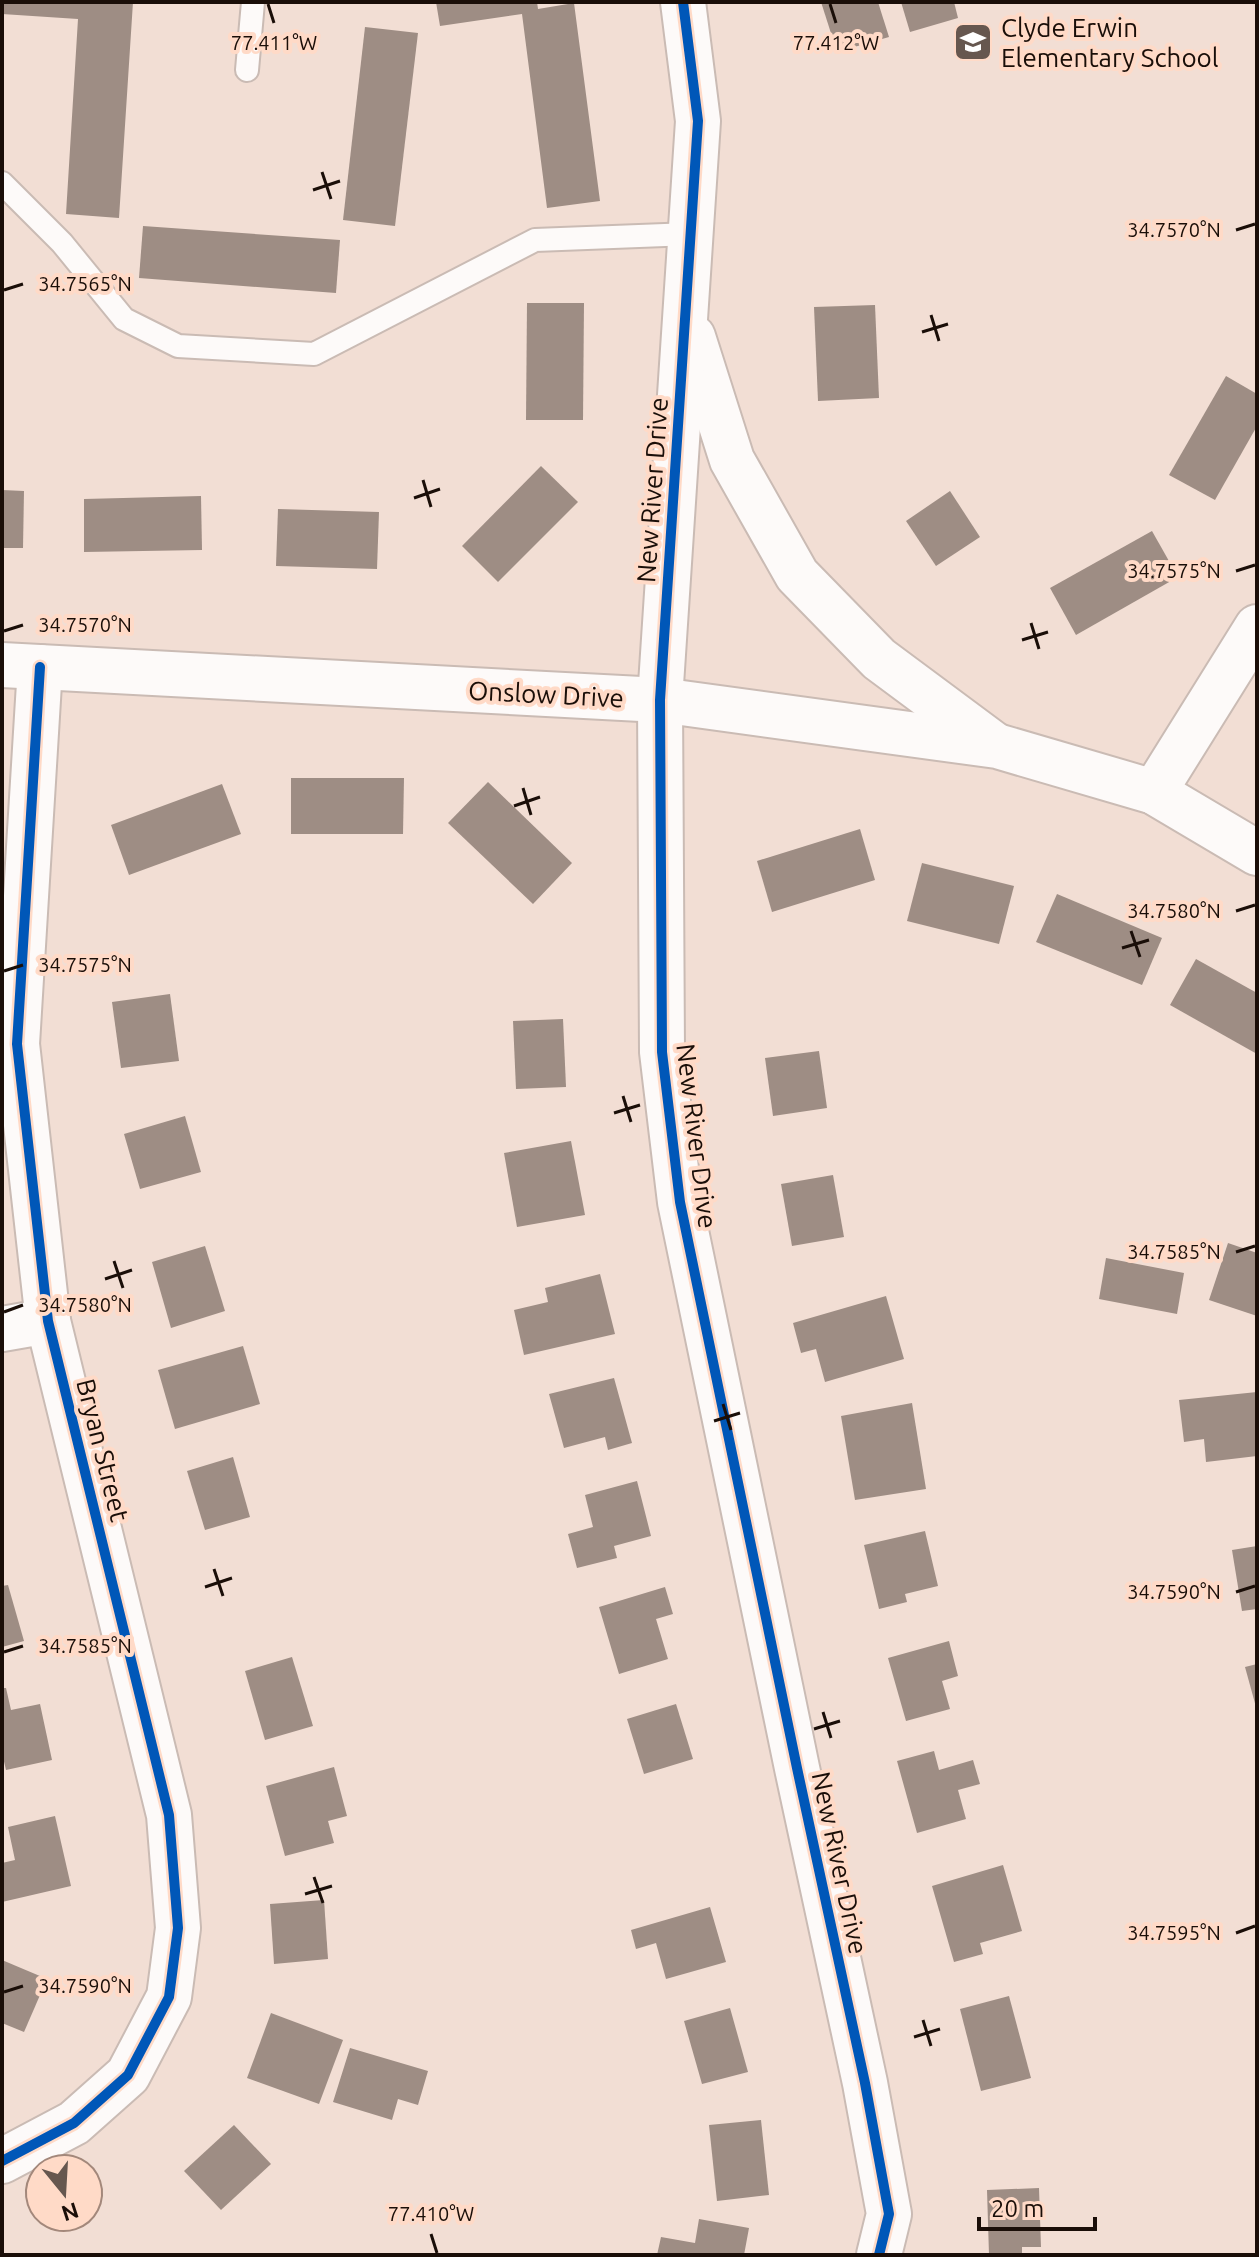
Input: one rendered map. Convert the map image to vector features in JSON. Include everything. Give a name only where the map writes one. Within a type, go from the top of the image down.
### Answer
[{"type":"street","name":"New River Drive","points":[[683,2],[698,121],[660,700],[662,1052],[680,1202],[793,1752],[865,2083],[889,2214],[879,2255]]},
{"type":"street","points":[[686,317],[732,460],[797,575],[879,659],[997,746]]},
{"type":"street","points":[[1154,792],[1257,627]]},
{"type":"street","name":"Onslow Drive","points":[[21,666],[660,700],[997,746],[1154,792],[1257,853]]},
{"type":"street","name":"Bryan Street","points":[[2,2161],[74,2123],[128,2075],[169,1997],[178,1928],[169,1815],[48,1321],[17,1044],[21,666]]},
{"type":"street","points":[[2,1329],[48,1321]]},
{"type":"lane","points":[[247,70],[253,2]]},
{"type":"lane","points":[[2,183],[62,243],[124,319],[178,346],[314,354],[535,240],[691,234]]},
{"type":"building","points":[[2,2],[133,2],[119,218],[66,214],[78,19],[2,14]]},
{"type":"building","points":[[436,2],[537,2],[538,9],[574,3],[600,201],[547,208],[522,14],[440,26]]},
{"type":"building","points":[[821,2],[878,2],[889,37],[837,52]]},
{"type":"building","points":[[901,2],[954,2],[958,18],[910,32]]},
{"type":"building","points":[[365,27],[418,33],[395,226],[343,220]]},
{"type":"building","points":[[143,226],[340,240],[336,293],[139,278]]},
{"type":"building","points":[[527,303],[584,303],[583,420],[526,420]]},
{"type":"building","points":[[875,305],[879,398],[818,401],[814,307]]},
{"type":"building","points":[[1226,376],[1257,394],[1257,426],[1215,500],[1169,475]]},
{"type":"building","points":[[541,466],[578,502],[498,582],[462,546]]},
{"type":"building","points":[[2,490],[24,491],[23,548],[2,548]]},
{"type":"building","points":[[950,491],[980,537],[936,566],[906,521]]},
{"type":"building","points":[[201,496],[202,550],[84,552],[84,499]]},
{"type":"building","points":[[278,509],[379,512],[377,569],[276,566]]},
{"type":"building","points":[[1152,531],[1178,577],[1076,635],[1050,588]]},
{"type":"building","points":[[291,778],[404,778],[403,834],[291,834]]},
{"type":"building","points":[[488,782],[572,863],[533,904],[448,823]]},
{"type":"building","points":[[222,784],[241,834],[129,875],[111,825]]},
{"type":"building","points":[[860,829],[875,880],[772,912],[757,861]]},
{"type":"building","points":[[922,863],[1014,886],[999,944],[907,921]]},
{"type":"building","points":[[1057,894],[1162,938],[1142,985],[1036,942]]},
{"type":"building","points":[[1196,959],[1257,993],[1257,1054],[1170,1005]]},
{"type":"building","points":[[170,994],[179,1061],[121,1068],[112,1002]]},
{"type":"building","points":[[563,1019],[566,1087],[516,1089],[513,1021]]},
{"type":"building","points":[[819,1051],[827,1108],[773,1116],[765,1058]]},
{"type":"building","points":[[185,1116],[201,1172],[140,1189],[124,1134]]},
{"type":"building","points":[[571,1141],[585,1215],[517,1227],[504,1153]]},
{"type":"building","points":[[833,1175],[844,1237],[792,1246],[781,1184]]},
{"type":"building","points":[[1228,1243],[1257,1253],[1257,1316],[1209,1300]]},
{"type":"building","points":[[205,1246],[225,1311],[171,1328],[152,1262]]},
{"type":"building","points":[[1106,1258],[1184,1273],[1177,1314],[1099,1299]]},
{"type":"building","points":[[600,1274],[615,1334],[524,1355],[514,1310],[548,1302],[545,1288]]},
{"type":"building","points":[[886,1296],[904,1359],[825,1382],[816,1349],[801,1353],[793,1323]]},
{"type":"building","points":[[243,1346],[260,1404],[175,1429],[158,1370]]},
{"type":"building","points":[[614,1378],[632,1443],[608,1450],[605,1437],[564,1448],[549,1394]]},
{"type":"building","points":[[1257,1392],[1257,1456],[1206,1462],[1204,1439],[1184,1442],[1179,1400]]},
{"type":"building","points":[[912,1403],[926,1489],[855,1500],[841,1416]]},
{"type":"building","points":[[233,1457],[250,1517],[205,1530],[187,1471]]},
{"type":"building","points":[[637,1481],[651,1536],[614,1546],[617,1558],[577,1568],[568,1534],[593,1527],[585,1495]]},
{"type":"building","points":[[925,1531],[938,1586],[905,1594],[907,1602],[879,1609],[864,1545]]},
{"type":"building","points":[[1257,1546],[1257,1609],[1242,1611],[1232,1550]]},
{"type":"building","points":[[8,1585],[24,1641],[2,1647],[2,1586]]},
{"type":"building","points":[[665,1587],[673,1614],[656,1619],[668,1659],[619,1674],[599,1607]]},
{"type":"building","points":[[949,1641],[958,1676],[942,1681],[950,1709],[906,1721],[888,1658]]},
{"type":"building","points":[[292,1657],[313,1726],[265,1740],[245,1671]]},
{"type":"building","points":[[1257,1664],[1257,1707],[1256,1707],[1245,1667]]},
{"type":"building","points":[[2,1688],[6,1688],[11,1710],[40,1704],[52,1760],[6,1770],[2,1753]]},
{"type":"building","points":[[676,1704],[693,1759],[644,1774],[627,1719]]},
{"type":"building","points":[[934,1751],[939,1770],[973,1760],[980,1784],[958,1790],[966,1819],[917,1833],[897,1761]]},
{"type":"building","points":[[334,1767],[347,1816],[328,1821],[334,1843],[285,1856],[266,1786]]},
{"type":"building","points":[[55,1816],[71,1886],[2,1902],[2,1863],[15,1860],[8,1827]]},
{"type":"building","points":[[1003,1865],[1022,1931],[980,1943],[983,1954],[954,1962],[932,1886]]},
{"type":"building","points":[[324,1900],[328,1959],[274,1964],[270,1904]]},
{"type":"building","points":[[710,1907],[726,1962],[666,1979],[656,1943],[636,1949],[631,1930]]},
{"type":"building","points":[[2,1960],[47,1979],[24,2032],[2,2023]]},
{"type":"building","points":[[1009,1996],[1031,2078],[981,2091],[960,2009]]},
{"type":"building","points":[[730,2008],[748,2072],[702,2084],[684,2021]]},
{"type":"building","points":[[271,2013],[343,2040],[319,2104],[247,2078]]},
{"type":"building","points":[[350,2048],[428,2071],[418,2105],[398,2099],[392,2120],[333,2102]]},
{"type":"building","points":[[761,2120],[769,2195],[717,2201],[709,2125]]},
{"type":"building","points":[[234,2125],[271,2164],[221,2210],[184,2171]]},
{"type":"building","points":[[1039,2188],[1041,2247],[1022,2247],[1022,2255],[989,2255],[987,2190]]},
{"type":"building","points":[[699,2219],[749,2228],[744,2255],[657,2255],[661,2237],[695,2243]]},
{"type":"cycle path","points":[[683,2],[698,121],[660,700],[662,1052],[680,1202],[865,2083],[889,2214],[879,2255]]},
{"type":"cycle path","points":[[2,2161],[74,2123],[128,2075],[169,1997],[178,1928],[169,1815],[48,1321],[17,1044],[40,667]]},
{"type":"place","name":"Clyde Erwin Elementary School","points":[[973,42]]}]
